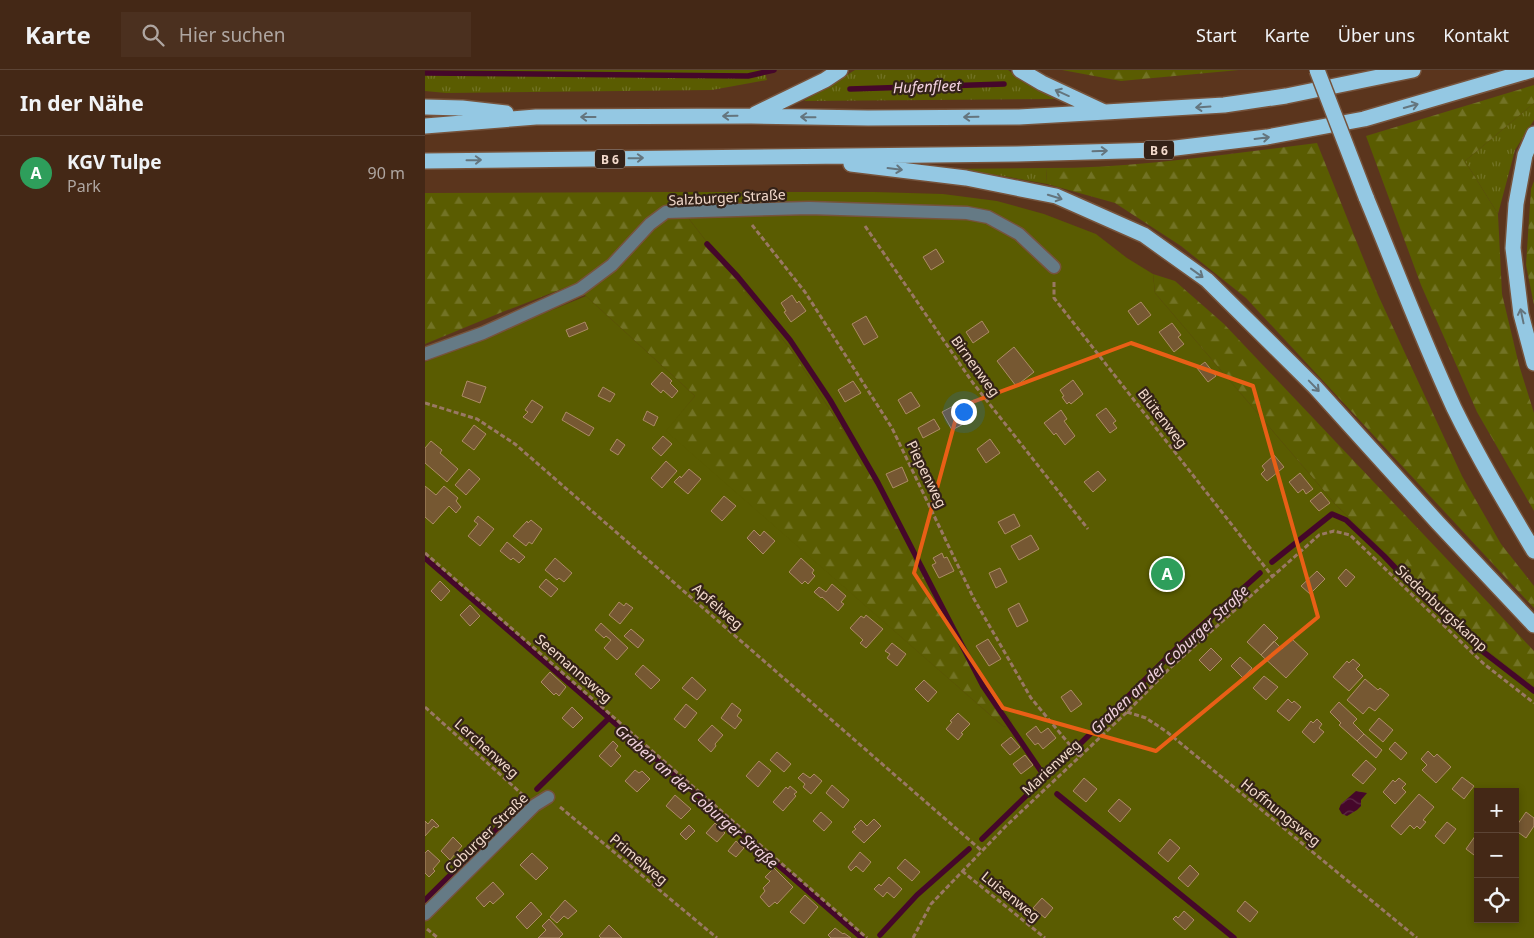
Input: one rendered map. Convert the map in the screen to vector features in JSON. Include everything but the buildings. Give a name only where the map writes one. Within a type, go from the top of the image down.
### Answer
[{"type":"highway","points":[[751,116],[825,80],[840,70]]},
{"type":"highway","points":[[1020,70],[1042,83],[1106,112]]},
{"type":"highway","points":[[1317,70],[1422,336],[1455,410],[1499,492],[1534,551]]},
{"type":"highway","points":[[425,126],[536,117],[751,116],[887,118],[1019,116],[1106,112],[1224,105],[1286,96],[1413,70]]},
{"type":"highway","name":"B 6","points":[[425,160],[1017,154],[1159,150],[1267,137],[1364,119],[1532,70]]},
{"type":"highway","points":[[425,107],[462,108],[536,117]]},
{"type":"highway","points":[[1534,134],[1525,155],[1516,204],[1513,248],[1521,314],[1534,363]]},
{"type":"highway","points":[[795,157],[966,178],[1056,196],[1144,235],[1207,280],[1315,387],[1437,523],[1534,625]]},
{"type":"street","name":"Salzburger Straße","points":[[425,354],[483,332],[580,289],[612,265],[650,224],[666,212],[809,208],[967,213],[988,217],[1019,234],[1054,267]]},
{"type":"street","name":"Coburger Straße","points":[[425,914],[535,805],[548,797]]},
{"type":"path","name":"Piepenweg","points":[[740,209],[805,292],[892,428],[974,599],[1031,698],[1079,756]]},
{"type":"path","name":"Birnenweg","points":[[854,210],[973,383],[1088,529]]},
{"type":"path","name":"Blütenweg","points":[[1054,267],[1055,298],[1272,576]]},
{"type":"path","name":"Apfelweg","points":[[425,403],[477,419],[515,444],[982,851]]},
{"type":"path","name":"Marienweg","points":[[913,938],[931,904],[1006,826],[1127,712],[1170,668],[1272,576],[1319,535],[1334,531]]},
{"type":"path","name":"Siedenburgskamp","points":[[1334,531],[1350,535],[1484,664],[1534,703]]},
{"type":"path","name":"Seemannsweg","points":[[425,553],[867,938]]},
{"type":"path","name":"Lerchenweg","points":[[425,707],[535,805]]},
{"type":"path","name":"Hoffnungsweg","points":[[1127,712],[1146,718],[1167,732],[1417,938]]},
{"type":"path","name":"Primelweg","points":[[548,797],[717,938]]},
{"type":"path","name":"Luisenweg","points":[[962,872],[1045,938]]},
{"type":"path","points":[[425,927],[438,938]]},
{"type":"highlighted area","points":[[1131,343],[1253,386],[1318,617],[1156,751],[1003,708],[914,573],[959,407]]},
{"type":"green space","points":[[425,70],[764,70],[767,80],[712,90],[446,93],[425,91]]},
{"type":"green space","points":[[855,70],[1008,70],[1026,83],[1058,99],[804,101]]},
{"type":"green space","points":[[1062,70],[1239,70],[1121,81]]},
{"type":"green space","points":[[1534,85],[1534,103],[1465,161],[1498,214],[1502,294],[1519,365],[1534,413],[1534,511],[1477,412],[1421,285],[1366,136]]},
{"type":"green space","points":[[1534,103],[1534,120],[1515,150],[1498,214],[1465,161]]},
{"type":"green space","points":[[1317,143],[1378,295],[1462,476],[1501,544],[1534,586],[1534,608],[1246,298],[1181,246],[1115,203],[1047,184],[1046,168],[1148,163]]},
{"type":"green space","points":[[1046,168],[1047,184],[997,175],[941,169]]},
{"type":"green space","points":[[1534,181],[1534,305],[1526,265],[1531,189]]},
{"type":"green space","points":[[668,192],[794,354],[877,483],[986,683],[1012,722],[1004,727],[665,431],[695,396],[572,285],[425,344],[425,193]]},
{"type":"green space","points":[[668,192],[875,192],[943,194],[997,201],[1044,214],[1096,234],[1127,258],[1153,274],[1155,293],[1336,505],[1479,644],[1534,687],[1534,938],[425,938],[425,362],[586,296],[695,396],[666,431],[1004,727],[1012,722],[986,683],[877,483],[794,354]]},
{"type":"green space","points":[[1153,274],[1175,281],[1224,324],[1534,651],[1534,687],[1479,644],[1336,505],[1155,293]]},
{"type":"water","points":[[1356,791],[1367,793],[1361,800],[1361,806],[1347,816],[1342,814],[1339,809],[1341,804]]},
{"type":"waterway","name":"Hufenfleet","points":[[425,73],[748,76],[774,70]]},
{"type":"waterway","name":"Hufenfleet","points":[[850,89],[1004,84]]},
{"type":"waterway","points":[[707,244],[738,277],[790,340],[830,400],[878,483],[983,686],[1045,777]]},
{"type":"waterway","name":"Graben an der Coburger Straße","points":[[1272,562],[1332,514],[1346,520],[1425,599],[1477,647],[1534,691]]},
{"type":"waterway","name":"Graben an der Coburger Straße","points":[[425,558],[862,938]]},
{"type":"waterway","name":"Graben an der Coburger Straße","points":[[1079,745],[1180,645],[1260,573]]},
{"type":"waterway","name":"Graben an der Coburger Straße","points":[[537,789],[608,719]]},
{"type":"waterway","name":"Graben an der Coburger Straße","points":[[982,839],[1070,753]]},
{"type":"waterway","points":[[1057,794],[1234,938]]},
{"type":"waterway","name":"Graben an der Coburger Straße","points":[[425,900],[522,804]]},
{"type":"waterway","name":"Graben an der Coburger Straße","points":[[880,935],[917,895],[969,849]]},
{"type":"place","name":"KGV Tulpe","points":[[1167,574]]}]
